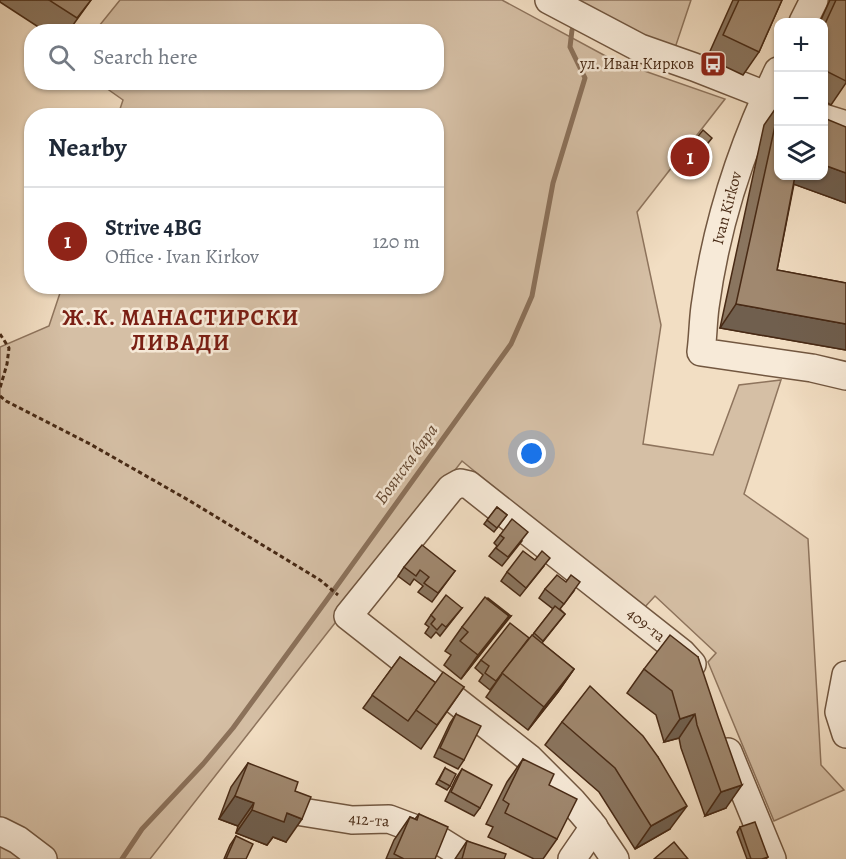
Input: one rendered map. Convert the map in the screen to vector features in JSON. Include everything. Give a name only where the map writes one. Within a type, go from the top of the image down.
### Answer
[{"type":"street","points":[[549,0],[640,48],[772,98]]},
{"type":"street","points":[[805,18],[814,0]]},
{"type":"street","name":"Ivan Kirkov","points":[[778,72],[772,98],[743,152],[731,190],[715,250],[705,308],[702,352],[846,375]]},
{"type":"street","points":[[828,118],[846,125]]},
{"type":"street","name":"409-та","points":[[342,605],[451,488],[460,483],[469,485],[682,653],[690,661],[704,691]]},
{"type":"street","points":[[342,605],[529,758],[572,801],[594,827],[615,859]]},
{"type":"street","points":[[846,675],[839,712],[846,735]]},
{"type":"street","points":[[720,732],[771,859]]},
{"type":"street","name":"412-та","points":[[296,811],[352,820],[389,819],[429,834],[469,859]]},
{"type":"street","points":[[572,859],[594,827]]},
{"type":"street","points":[[0,831],[18,840],[43,859]]},
{"type":"path","points":[[0,334],[9,348],[0,388]]},
{"type":"path","points":[[0,396],[190,501],[320,580],[342,605]]},
{"type":"shaded area","points":[[120,0],[502,0],[613,60],[725,99],[637,212],[661,325],[643,444],[713,455],[739,385],[781,380],[744,494],[808,539],[821,765],[844,790],[774,821],[708,662],[716,653],[655,596],[643,609],[462,461],[150,859],[0,859],[0,347],[49,326],[60,294],[444,294],[444,108],[120,108],[123,100],[109,90],[444,90],[444,24],[101,24]]},
{"type":"shaded area","points":[[576,0],[691,0],[673,54]]},
{"type":"building","points":[[49,0],[91,0],[77,18]]},
{"type":"building","points":[[739,0],[782,0],[759,52],[723,35]]},
{"type":"building","points":[[836,0],[846,0],[846,81],[828,72],[828,18]]},
{"type":"building","points":[[828,120],[846,127],[846,173],[828,166]]},
{"type":"building","points":[[703,130],[712,138],[696,158],[687,150]]},
{"type":"building","points":[[774,130],[774,180],[794,180],[777,270],[846,283],[846,324],[736,304]]},
{"type":"building","points":[[497,507],[507,515],[497,528],[487,520]]},
{"type":"building","points":[[512,519],[528,532],[508,557],[496,548],[504,538],[500,535]]},
{"type":"building","points":[[422,545],[455,571],[438,593],[424,583],[429,577],[420,570],[416,576],[404,567]]},
{"type":"building","points":[[523,551],[535,560],[542,551],[550,558],[526,588],[507,572]]},
{"type":"building","points":[[557,575],[566,582],[571,575],[580,582],[564,604],[545,589]]},
{"type":"building","points":[[446,595],[462,608],[446,627],[442,624],[437,630],[431,624],[435,619],[431,615]]},
{"type":"building","points":[[485,597],[509,616],[478,655],[460,641],[468,632],[462,627]]},
{"type":"building","points":[[488,598],[511,616],[503,625],[509,616]]},
{"type":"building","points":[[555,606],[565,614],[543,641],[534,633]]},
{"type":"building","points":[[510,623],[529,638],[496,681],[485,673],[489,666],[481,660]]},
{"type":"building","points":[[532,635],[574,669],[544,707],[502,673]]},
{"type":"building","points":[[670,635],[698,657],[742,785],[721,792],[695,714],[680,719],[672,691],[644,669]]},
{"type":"building","points":[[400,657],[436,683],[408,721],[372,695]]},
{"type":"building","points":[[443,672],[464,687],[437,725],[416,710]]},
{"type":"building","points":[[590,686],[643,736],[687,806],[651,826],[615,768],[562,722]]},
{"type":"building","points":[[456,714],[481,726],[464,760],[440,748]]},
{"type":"building","points":[[523,759],[554,774],[549,785],[577,799],[557,839],[505,813],[509,804],[503,800]]},
{"type":"building","points":[[248,763],[298,782],[295,791],[311,797],[302,819],[287,813],[284,822],[252,810],[254,803],[235,796]]},
{"type":"building","points":[[445,768],[456,774],[450,786],[439,780]]},
{"type":"building","points":[[462,769],[492,785],[480,808],[451,792]]},
{"type":"building","points":[[419,814],[448,827],[435,859],[404,859],[394,854],[410,817],[417,820]]},
{"type":"building","points":[[755,822],[768,857],[762,859],[751,859],[740,827]]},
{"type":"building","points":[[236,836],[253,844],[246,859],[226,859]]},
{"type":"building","points":[[467,841],[506,854],[504,859],[462,859]]},
{"type":"building","points":[[674,842],[688,859],[654,859]]},
{"type":"waterway","name":"Боянска бара","points":[[122,859],[142,829],[203,764],[233,728],[511,344],[532,296],[553,183],[585,78],[570,47],[572,30]]},
{"type":"place","name":"ул. Иван Кирков","points":[[713,64]]},
{"type":"place","name":"Strive 4BG","points":[[690,157]]},
{"type":"district","name":"Ж.К. МАНАСТИРСКИ ЛИВАДИ","points":[[181,330]]}]
